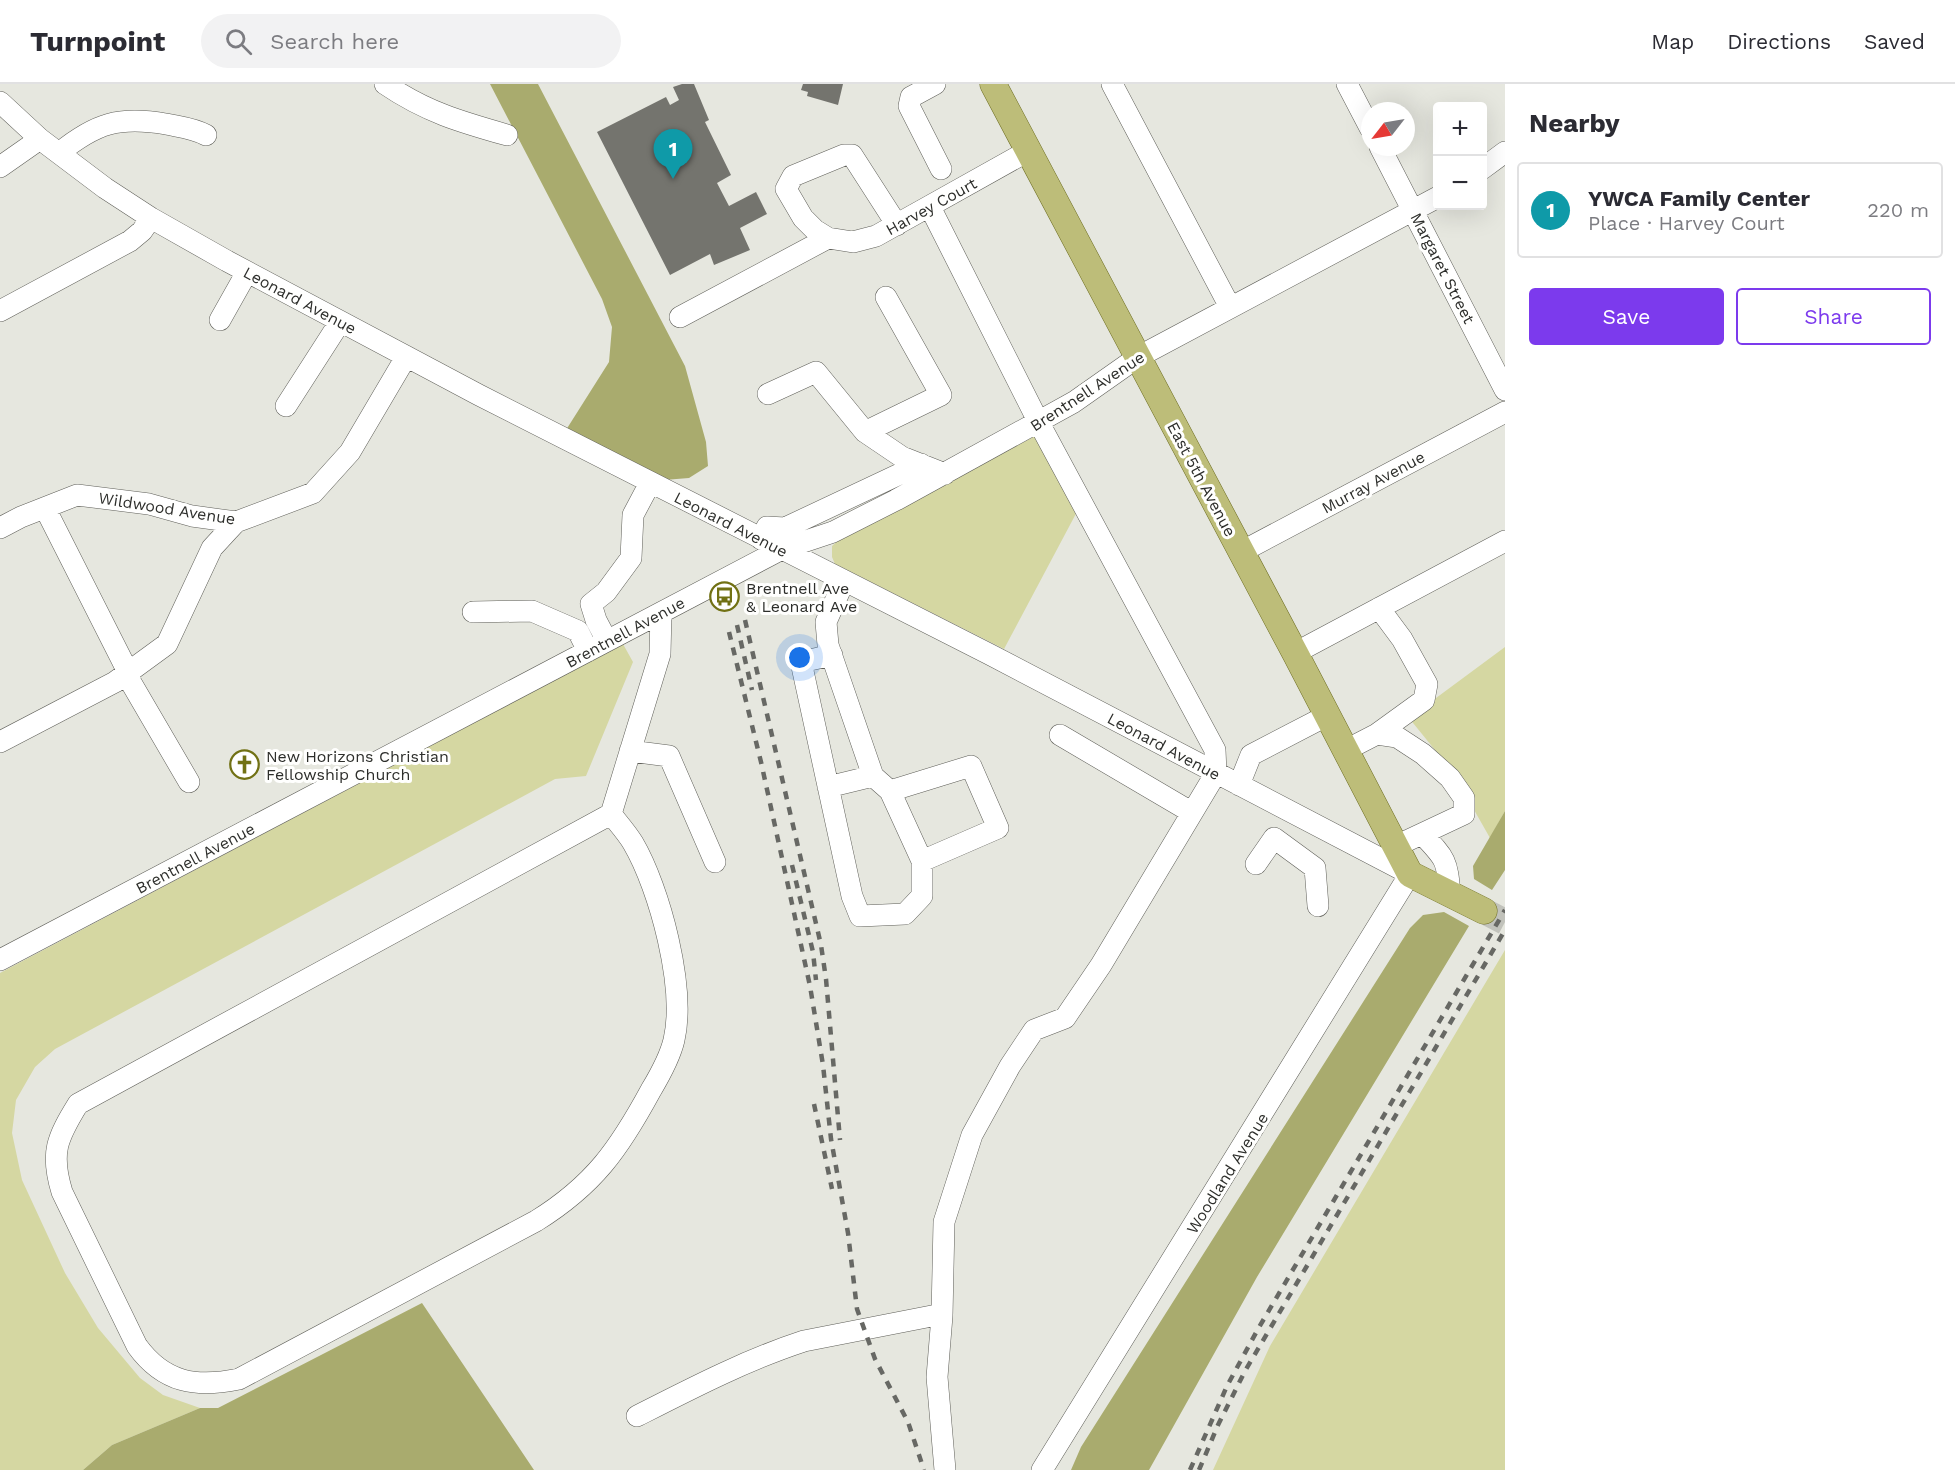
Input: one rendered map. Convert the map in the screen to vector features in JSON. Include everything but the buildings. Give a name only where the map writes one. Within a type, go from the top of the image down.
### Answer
[{"type":"main road","name":"East 5th Avenue","points":[[993,84],[1295,652],[1410,874]]},
{"type":"main road","name":"Leonard Avenue","points":[[1410,874],[1484,912]]},
{"type":"street","points":[[385,84],[404,97],[449,119],[507,135]]},
{"type":"street","points":[[935,84],[911,97],[909,106],[941,169]]},
{"type":"street","points":[[1112,84],[1230,307]]},
{"type":"street","points":[[1347,84],[1361,111]]},
{"type":"street","name":"Leonard Avenue","points":[[0,102],[40,139],[105,189],[151,218],[247,272],[406,357],[1410,874]]},
{"type":"street","points":[[59,153],[109,123],[125,120],[144,120],[188,128],[206,135]]},
{"type":"street","points":[[0,167],[40,139]]},
{"type":"street","name":"Harvey Court","points":[[828,238],[853,242],[876,236],[1028,151]]},
{"type":"street","points":[[1487,165],[1505,152]]},
{"type":"street","points":[[828,238],[815,230],[803,218],[786,189],[793,176],[844,155],[852,155],[897,225]]},
{"type":"street","name":"Margaret Street","points":[[1385,156],[1505,390]]},
{"type":"street","name":"Brentnell Avenue","points":[[0,960],[782,549],[833,532],[945,474],[1074,402],[1137,357],[1433,199]]},
{"type":"street","points":[[930,207],[1039,423],[1215,750],[1216,773],[1101,966],[1065,1018],[1034,1030],[1010,1066],[972,1135],[944,1222],[942,1314],[937,1377],[945,1470]]},
{"type":"street","points":[[0,311],[130,241],[142,231],[151,218]]},
{"type":"street","points":[[680,317],[828,238]]},
{"type":"street","points":[[220,320],[247,272]]},
{"type":"street","points":[[865,432],[941,395],[886,297]]},
{"type":"street","points":[[286,406],[340,322]]},
{"type":"street","name":"Wildwood Avenue","points":[[0,528],[76,495],[149,504],[192,516],[236,522],[314,494],[350,452],[406,357]]},
{"type":"street","points":[[768,394],[816,372],[865,432],[902,457],[945,474]]},
{"type":"street","name":"Murray Avenue","points":[[1241,552],[1505,412]]},
{"type":"street","points":[[761,539],[767,528],[785,528],[921,464]]},
{"type":"street","points":[[608,641],[596,620],[591,604],[606,592],[632,558],[633,514],[650,483]]},
{"type":"street","points":[[45,507],[127,673],[189,783]]},
{"type":"street","points":[[823,510],[833,532]]},
{"type":"street","points":[[0,742],[116,681],[167,644],[212,548],[236,522]]},
{"type":"street","points":[[1295,652],[1505,541]]},
{"type":"street","points":[[832,655],[801,662],[852,896],[861,916],[905,914],[922,896],[922,861],[890,791],[873,776],[832,655],[828,645],[826,622],[844,581]]},
{"type":"street","points":[[1346,750],[1377,734],[1424,700],[1427,684],[1402,639],[1379,608]]},
{"type":"street","points":[[473,612],[532,611],[578,632],[588,651]]},
{"type":"street","points":[[611,814],[633,842],[654,887],[674,967],[679,1007],[674,1042],[658,1078],[631,1128],[602,1168],[564,1203],[536,1221],[239,1379],[199,1385],[178,1379],[147,1360],[137,1346],[62,1192],[55,1170],[57,1142],[78,1104],[611,814],[660,654],[661,613]]},
{"type":"street","points":[[1239,785],[1251,754],[1328,715]]},
{"type":"street","points":[[1377,734],[1397,737],[1423,754],[1450,778],[1464,798],[1464,814],[1396,846]]},
{"type":"street","points":[[1060,735],[1191,812]]},
{"type":"street","points":[[630,751],[669,756],[715,862]]},
{"type":"street","points":[[890,791],[972,766],[998,828],[922,861]]},
{"type":"street","points":[[828,787],[873,776]]},
{"type":"street","points":[[1293,851],[1313,824]]},
{"type":"street","points":[[1422,834],[1441,853],[1448,866],[1450,894]]},
{"type":"street","points":[[1256,864],[1274,838],[1315,867],[1318,906]]},
{"type":"street","name":"Woodland Avenue","points":[[1042,1470],[1410,874]]},
{"type":"street","points":[[637,1416],[722,1373],[786,1347],[804,1341],[942,1314]]},
{"type":"green space","points":[[490,84],[538,84],[685,366],[706,442],[708,466],[689,478],[664,480],[566,430],[609,362],[612,327],[602,299]]},
{"type":"green space","points":[[1037,435],[1079,508],[1004,649],[835,564],[832,557],[832,546],[842,537]]},
{"type":"green space","points":[[623,644],[633,662],[586,776],[555,779],[55,1049],[35,1067],[16,1100],[12,1133],[22,1180],[65,1273],[98,1328],[140,1378],[163,1395],[200,1408],[112,1445],[83,1470],[0,1470],[0,973]]},
{"type":"green space","points":[[1505,647],[1505,811],[1490,838],[1452,771],[1409,718]]},
{"type":"green space","points":[[1505,811],[1505,870],[1492,890],[1474,879],[1473,866]]},
{"type":"green space","points":[[1444,912],[1469,926],[1257,1277],[1149,1470],[1071,1470],[1081,1447],[1410,928],[1423,915]]},
{"type":"green space","points":[[1505,950],[1505,1470],[1213,1470],[1270,1346]]},
{"type":"green space","points":[[422,1303],[534,1470],[83,1470],[112,1445],[200,1408],[218,1408]]},
{"type":"tunnel","points":[[1484,911],[1505,922]]},
{"type":"railway","points":[[745,620],[821,945],[840,1140]]},
{"type":"railway","points":[[737,625],[752,690]]},
{"type":"railway","points":[[729,632],[761,762],[810,986],[823,1065],[831,1139],[848,1233],[857,1309],[875,1359],[908,1422],[924,1470]]},
{"type":"railway","points":[[792,865],[813,952],[816,980]]},
{"type":"railway","points":[[1190,1470],[1227,1386],[1258,1329],[1505,910]]},
{"type":"railway","points":[[1199,1470],[1245,1371],[1505,930]]},
{"type":"railway","points":[[814,1104],[832,1189]]},
{"type":"place","name":"YWCA Family Center","points":[[673,179]]},
{"type":"place","name":"Brentnell Ave & Leonard Ave","points":[[725,597]]},
{"type":"place","name":"New Horizons Christian Fellowship Church","points":[[245,765]]}]
